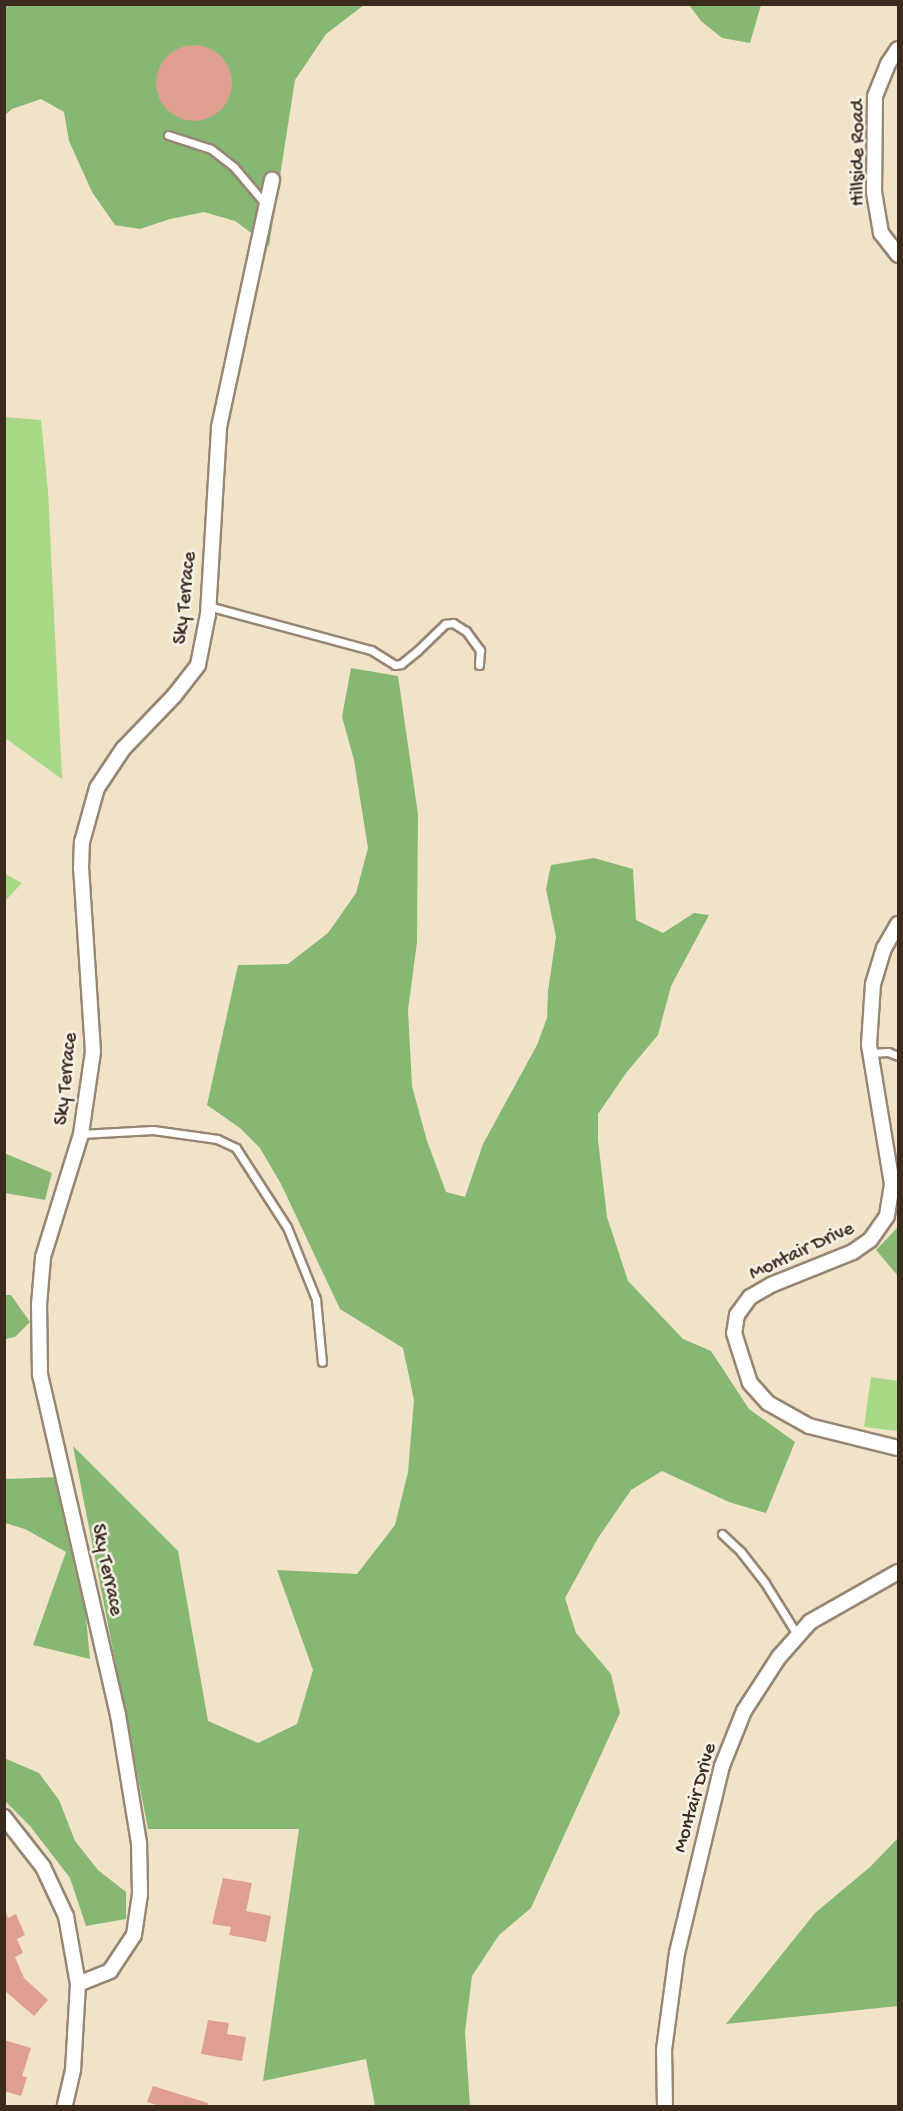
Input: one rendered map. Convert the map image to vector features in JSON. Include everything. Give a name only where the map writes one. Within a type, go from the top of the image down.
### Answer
[{"type":"street","name":"Hillside Road","points":[[898,50],[888,64],[875,97],[874,192],[881,233],[898,255]]},
{"type":"street","name":"Sky Terrace","points":[[78,1984],[110,1971],[134,1935],[140,1894],[139,1843],[118,1715],[40,1374],[39,1305],[43,1257],[81,1134],[93,1052],[81,868],[82,842],[97,788],[110,768],[123,749],[174,696],[198,665],[208,606],[219,427],[272,180]]},
{"type":"street","name":"Montair Drive","points":[[898,924],[884,948],[873,984],[870,1053],[892,1184],[887,1216],[870,1240],[853,1252],[771,1285],[750,1297],[737,1315],[734,1333],[750,1383],[768,1403],[809,1426],[898,1448]]},
{"type":"street","name":"Montair Drive","points":[[665,2106],[664,2050],[678,1953],[722,1766],[744,1711],[779,1657],[810,1622],[898,1572]]},
{"type":"street","points":[[4,1817],[44,1867],[66,1916],[78,1984],[73,2070],[65,2106]]},
{"type":"lane","points":[[168,135],[201,145],[217,154],[234,167],[267,206]]},
{"type":"lane","points":[[208,606],[371,650],[395,665],[401,664],[417,651],[445,624],[453,623],[466,631],[480,650],[479,665]]},
{"type":"lane","points":[[870,1053],[888,1052],[898,1056]]},
{"type":"lane","points":[[81,1134],[153,1130],[218,1139],[237,1148],[287,1227],[296,1247],[316,1299],[322,1362]]},
{"type":"lane","points":[[722,1534],[741,1552],[765,1583],[798,1636]]},
{"type":"green space","points":[[5,5],[364,5],[326,34],[295,80],[269,246],[235,221],[204,212],[170,219],[140,229],[115,225],[92,192],[69,141],[64,112],[41,99],[12,109],[5,115]]},
{"type":"green space","points":[[689,5],[761,5],[750,43],[722,38],[701,21]]},
{"type":"green space","points":[[5,417],[41,420],[48,491],[62,779],[5,738]]},
{"type":"green space","points":[[351,668],[398,676],[418,814],[417,942],[408,1010],[412,1086],[427,1141],[446,1192],[465,1197],[483,1144],[537,1045],[547,1018],[548,991],[556,937],[546,889],[551,865],[594,858],[633,869],[636,920],[663,933],[694,913],[709,915],[671,986],[658,1035],[626,1073],[598,1114],[598,1140],[607,1217],[628,1281],[683,1339],[711,1351],[749,1409],[795,1442],[766,1513],[729,1502],[662,1471],[631,1490],[598,1538],[565,1598],[576,1633],[611,1674],[620,1713],[531,1908],[499,1935],[472,1976],[465,2032],[470,2106],[375,2106],[366,2059],[263,2081],[299,1829],[148,1829],[73,1446],[178,1551],[208,1721],[258,1743],[297,1724],[313,1670],[277,1570],[357,1574],[395,1525],[408,1472],[414,1400],[403,1348],[340,1309],[281,1184],[260,1148],[240,1128],[207,1105],[238,965],[288,964],[328,933],[356,893],[368,848],[354,760],[342,717]]},
{"type":"green space","points":[[5,874],[22,883],[5,901]]},
{"type":"green space","points":[[4,1153],[52,1173],[45,1200],[5,1193]]},
{"type":"green space","points":[[898,1227],[898,1276],[876,1250]]},
{"type":"green space","points":[[5,1295],[11,1295],[30,1322],[15,1337],[5,1339]]},
{"type":"green space","points":[[871,1377],[898,1381],[898,1431],[864,1427]]},
{"type":"green space","points":[[60,1477],[83,1586],[90,1659],[33,1645],[66,1552],[25,1529],[5,1523],[4,1479]]},
{"type":"green space","points":[[4,1758],[39,1773],[59,1800],[75,1841],[98,1870],[126,1892],[126,1919],[86,1926],[70,1878],[30,1826],[5,1801]]},
{"type":"green space","points":[[898,1838],[898,2006],[726,2024],[815,1913],[870,1867]]},
{"type":"building","points":[[187,45],[201,45],[215,51],[226,62],[232,76],[229,98],[221,110],[201,121],[187,121],[173,115],[162,104],[156,90],[156,76],[162,62],[173,51]]},
{"type":"building","points":[[223,1878],[252,1883],[246,1911],[271,1916],[266,1942],[229,1935],[231,1927],[212,1924]]},
{"type":"building","points":[[5,1909],[8,1918],[16,1914],[25,1935],[17,1939],[23,1953],[15,1957],[24,1978],[48,2000],[34,2016],[4,1990]]},
{"type":"building","points":[[208,2020],[229,2023],[227,2034],[246,2037],[242,2061],[201,2054]]},
{"type":"building","points":[[4,2040],[31,2048],[22,2076],[27,2077],[21,2096],[4,2091]]},
{"type":"building","points":[[153,2086],[208,2103],[207,2106],[160,2106],[147,2102]]}]
